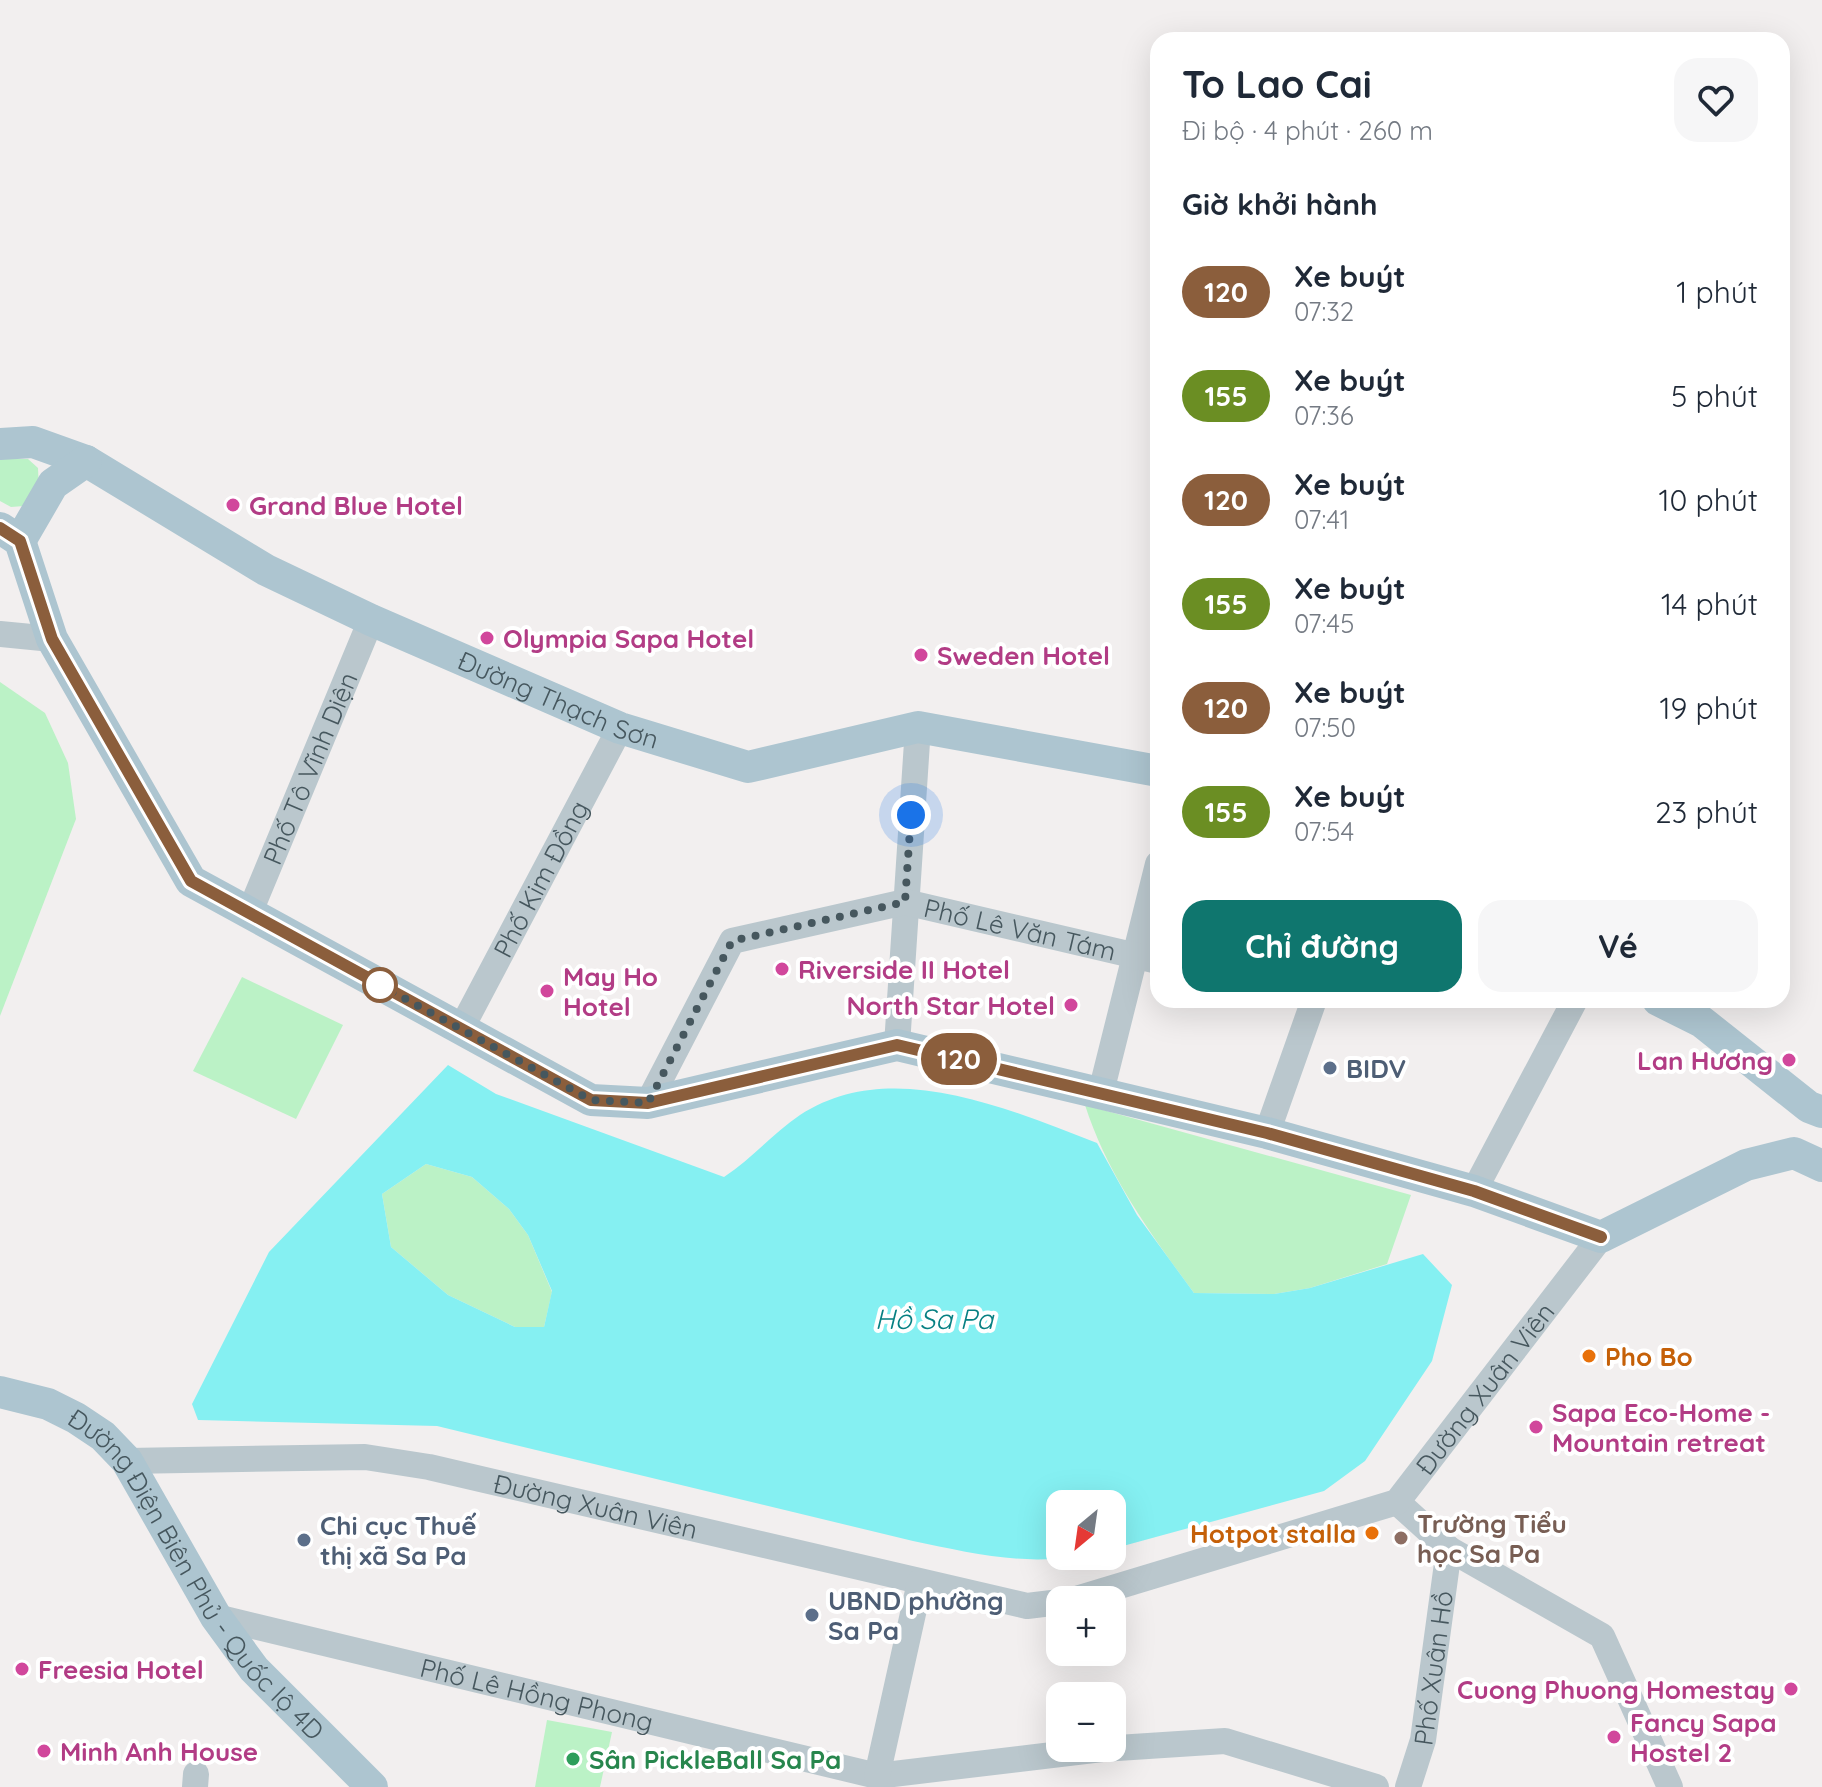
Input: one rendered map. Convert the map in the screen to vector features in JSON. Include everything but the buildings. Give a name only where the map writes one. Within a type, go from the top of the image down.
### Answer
[{"type":"main road","name":"Đường Thạch Sơn","points":[[0,444],[33,442],[86,461],[266,570],[371,620],[620,728],[748,767],[918,727],[1150,770]]},
{"type":"main road","points":[[86,461],[53,484],[10,534],[52,639],[191,881],[591,1100],[648,1103],[897,1045],[1267,1133],[1474,1191],[1601,1237]]},
{"type":"main road","points":[[1674,1008],[1702,1022],[1815,1109]]},
{"type":"main road","name":"Đường Xuân Viên","points":[[1601,1237],[1746,1165],[1794,1153],[1822,1166]]},
{"type":"main road","name":"Đường Điện Biên Phủ - Quốc lộ 4D","points":[[0,1392],[48,1404],[76,1418],[103,1436],[127,1461],[216,1617],[254,1669],[372,1787]]},
{"type":"street","name":"Phố Tô Vĩnh Diện","points":[[249,914],[371,620]]},
{"type":"street","points":[[0,634],[52,639]]},
{"type":"street","points":[[897,1045],[918,727]]},
{"type":"street","name":"Phố Kim Đồng","points":[[461,1029],[620,728]]},
{"type":"street","name":"Phố Lê Văn Tám","points":[[648,1103],[732,941],[905,902],[1148,959]]},
{"type":"street","points":[[1101,1092],[1148,959]]},
{"type":"street","points":[[1267,1133],[1311,1008]]},
{"type":"street","points":[[1474,1191],[1571,1008]]},
{"type":"street","name":"Đường Xuân Viên","points":[[1119,1586],[1397,1502],[1601,1237]]},
{"type":"street","name":"Đường Xuân Viên","points":[[127,1461],[365,1457],[429,1467],[1027,1606],[1046,1604]]},
{"type":"street","points":[[1397,1502],[1449,1549],[1602,1636],[1670,1787]]},
{"type":"street","name":"Phố Xuân Hồ","points":[[1408,1787],[1423,1740],[1449,1549]]},
{"type":"street","points":[[877,1776],[920,1582]]},
{"type":"street","name":"Phố Lê Hồng Phong","points":[[216,1617],[877,1776],[1102,1749],[1225,1741],[1376,1787]]},
{"type":"green space","points":[[0,459],[28,459],[38,468],[39,490],[24,506],[11,507],[0,501]]},
{"type":"green space","points":[[0,682],[45,713],[68,763],[76,819],[0,1016]]},
{"type":"green space","points":[[242,977],[343,1025],[296,1119],[193,1071]]},
{"type":"green space","points":[[1085,1105],[1411,1195],[1387,1264],[1310,1288],[1274,1294],[1194,1293],[1146,1226],[1118,1180]]},
{"type":"green space","points":[[426,1164],[472,1177],[509,1209],[528,1235],[552,1292],[544,1327],[515,1327],[448,1295],[391,1247],[382,1194]]},
{"type":"green space","name":"Sân PickleBall Sa Pa","points":[[547,1720],[612,1732],[600,1787],[535,1787]]},
{"type":"water","name":"Hồ Sa Pa","points":[[448,1065],[496,1094],[724,1177],[800,1115],[835,1098],[872,1090],[910,1089],[949,1094],[1026,1116],[1097,1143],[1137,1215],[1194,1293],[1274,1294],[1310,1288],[1423,1254],[1452,1285],[1432,1361],[1365,1461],[1324,1491],[1126,1545],[1126,1490],[1046,1490],[1046,1559],[1015,1559],[913,1541],[437,1426],[198,1420],[192,1404],[269,1252]],"holes":[[[426,1164],[472,1177],[509,1209],[528,1235],[552,1291],[544,1327],[515,1327],[448,1295],[391,1247],[382,1194]]]},
{"type":"bus line","name":"120","points":[[0,528],[20,541],[52,639],[191,881],[591,1100],[648,1103],[897,1045],[1267,1133],[1474,1191],[1601,1237]]},
{"type":"place","name":"Grand Blue Hotel","points":[[233,505]]},
{"type":"place","name":"Olympia Sapa Hotel","points":[[487,638]]},
{"type":"place","name":"Sweden Hotel","points":[[921,655]]},
{"type":"place","name":"Riverside II Hotel","points":[[782,969]]},
{"type":"place","name":"May Ho Hotel","points":[[547,991]]},
{"type":"place","name":"North Star Hotel","points":[[1071,1005]]},
{"type":"place","name":"Lan Hương","points":[[1789,1060]]},
{"type":"place","name":"BIDV","points":[[1330,1068]]},
{"type":"place","name":"Pho Bo","points":[[1589,1356]]},
{"type":"place","name":"Sapa Eco-Home - Mountain retreat","points":[[1536,1427]]},
{"type":"place","name":"Hotpot stalla","points":[[1372,1533]]},
{"type":"place","name":"Trường Tiểu học Sa Pa","points":[[1401,1538]]},
{"type":"place","name":"Chi cục Thuế thị xã Sa Pa","points":[[304,1540]]},
{"type":"place","name":"UBND phường Sa Pa","points":[[812,1615]]},
{"type":"place","name":"Freesia Hotel","points":[[22,1669]]},
{"type":"place","name":"Cuong Phuong Homestay","points":[[1791,1689]]},
{"type":"place","name":"Fancy Sapa Hostel 2","points":[[1614,1737]]},
{"type":"place","name":"Minh Anh House","points":[[44,1751]]},
{"type":"place","name":"Sân PickleBall Sa Pa","points":[[573,1759]]},
{"type":"route","points":[[380,985],[591,1100],[648,1103],[732,941],[905,902],[911,815]]}]
